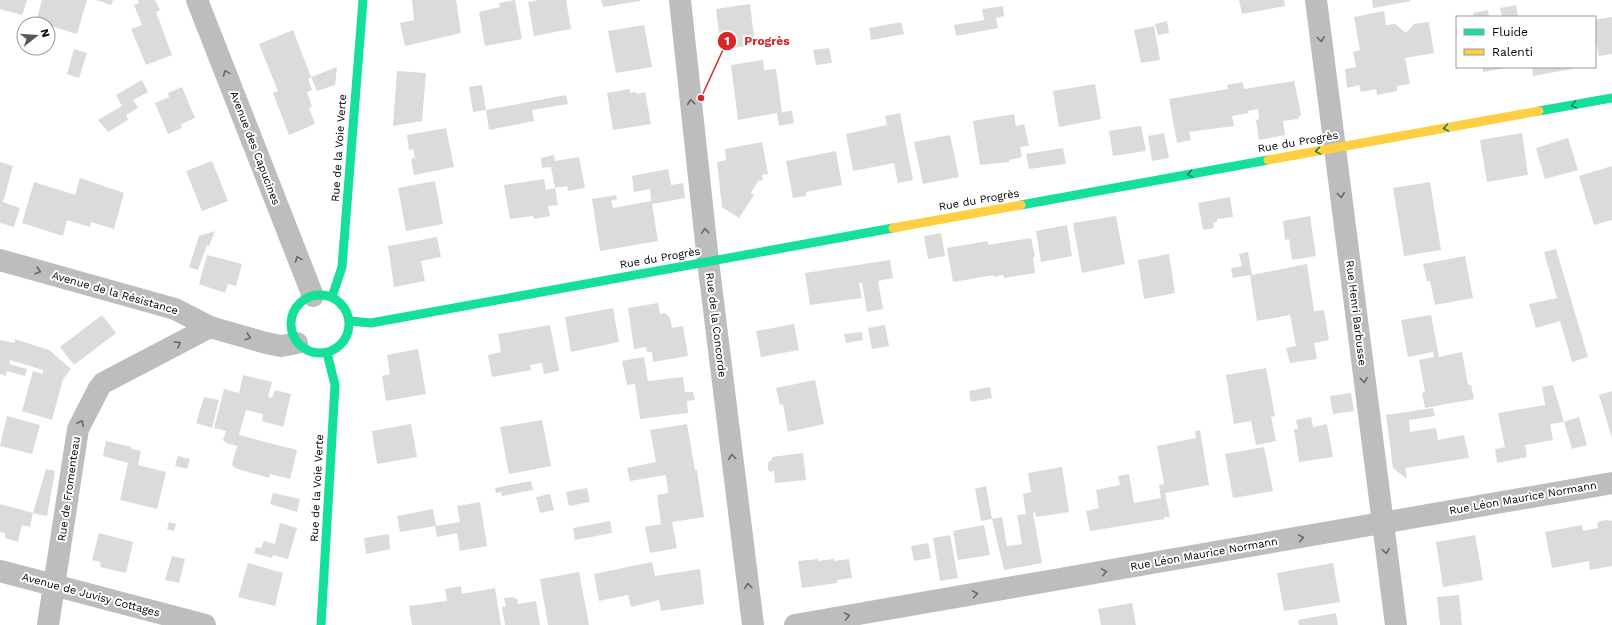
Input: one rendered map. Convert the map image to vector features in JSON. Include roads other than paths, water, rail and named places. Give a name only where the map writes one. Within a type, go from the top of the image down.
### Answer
[{"type":"street","name":"Avenue des Capucines","points":[[197,0],[322,296]]},
{"type":"street","name":"Rue de la Voie Verte","points":[[322,296],[342,267],[363,0]]},
{"type":"street","name":"Rue de la Concorde","points":[[680,0],[708,261],[753,625]]},
{"type":"street","name":"Rue Henri Barbusse","points":[[1316,0],[1396,625]]},
{"type":"street","name":"Rue du Progrès","points":[[350,322],[371,322],[1612,98]]},
{"type":"street","name":"Avenue de la Résistance","points":[[0,260],[175,309],[210,327],[281,346],[298,343]]},
{"type":"street","points":[[322,296],[344,307],[350,322],[347,335],[339,346],[327,353],[316,354],[306,350],[298,343],[292,332],[290,320],[294,309],[302,301],[322,296]]},
{"type":"street","name":"Rue de Fromenteau","points":[[48,625],[78,429],[99,388],[103,383],[210,327]]},
{"type":"street","name":"Rue de la Voie Verte","points":[[322,625],[335,385],[327,353]]},
{"type":"street","name":"Rue Léon Maurice Normann","points":[[795,625],[1612,483]]},
{"type":"street","name":"Avenue de Juvisy Cottages","points":[[0,572],[204,625]]},
{"type":"place","name":"Progrès","points":[[701,98]]}]
